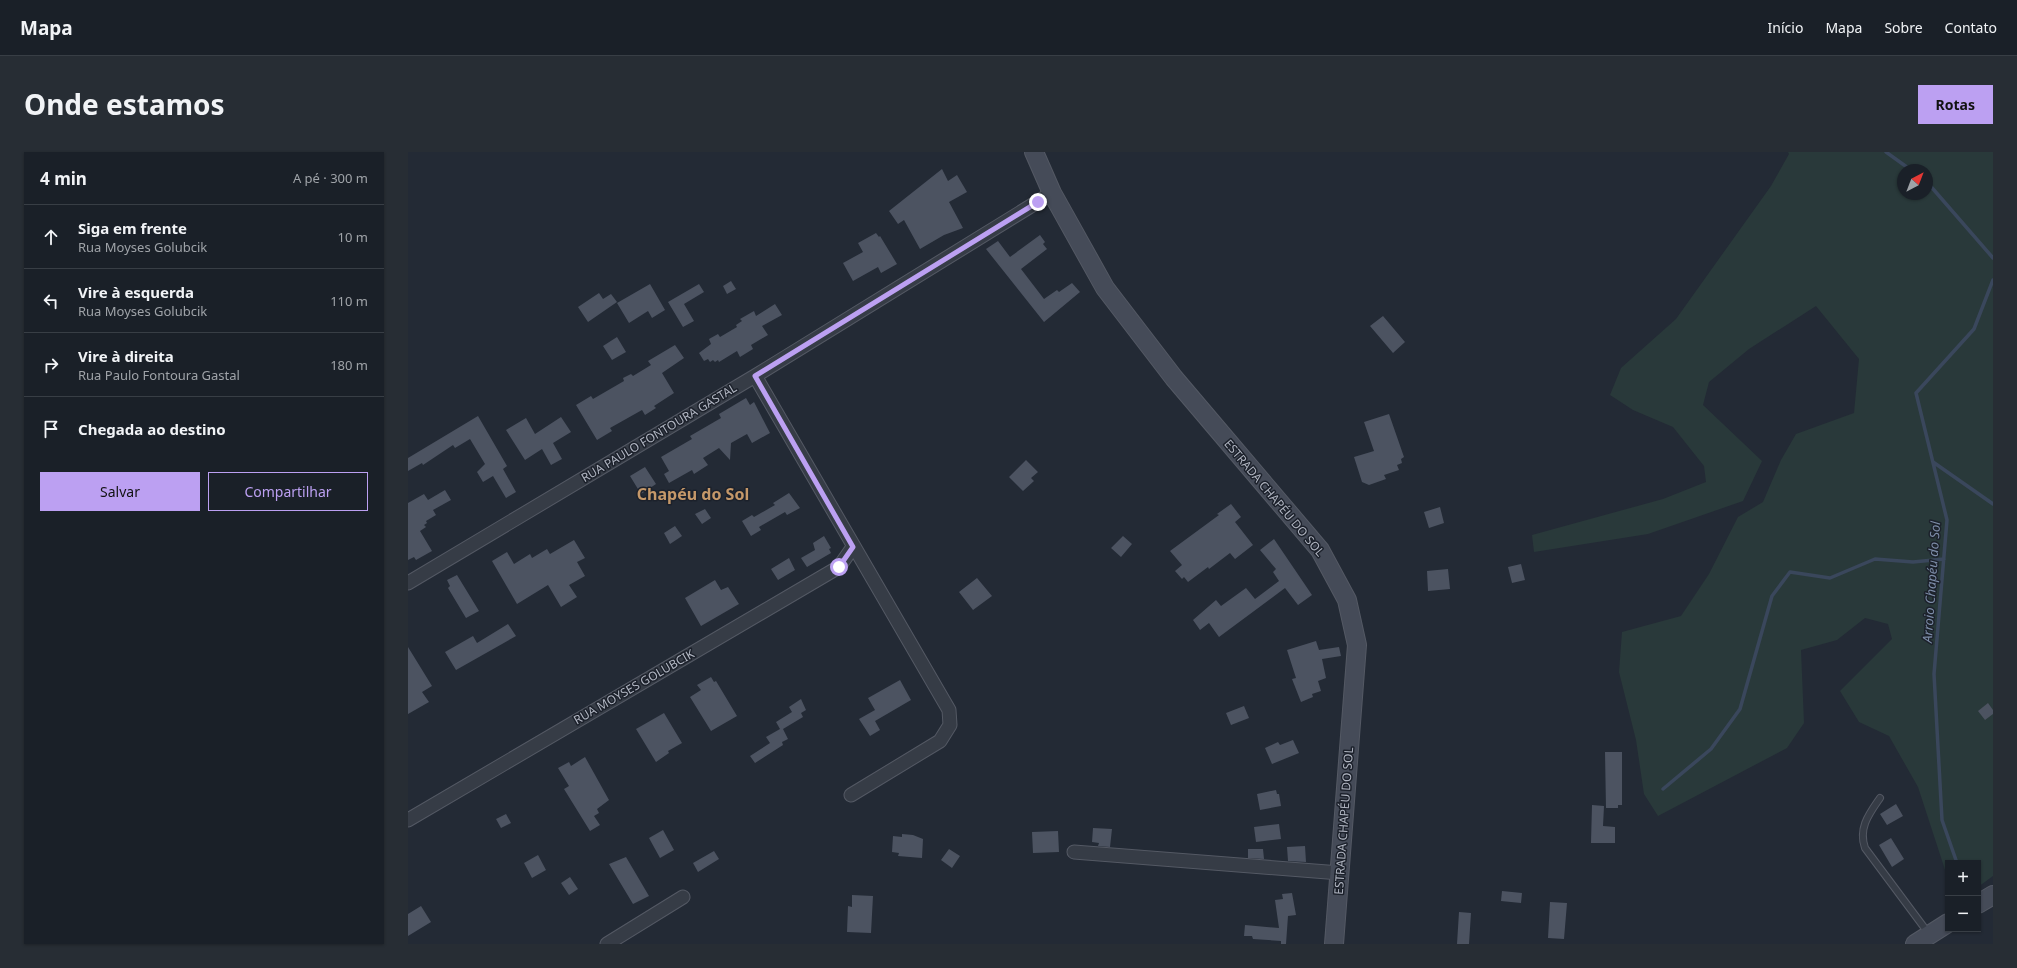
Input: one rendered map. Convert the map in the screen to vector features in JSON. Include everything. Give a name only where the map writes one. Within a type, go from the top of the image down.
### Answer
[{"type":"main road","name":"ESTRADA CHAPÉU DO SOL","points":[[1034,152],[1052,193],[1106,288],[1174,378],[1320,550],[1347,600],[1357,645],[1334,944]]},
{"type":"main road","points":[[1981,902],[1993,895]]},
{"type":"main road","points":[[1923,939],[1945,925]]},
{"type":"street","name":"RUA PAULO FONTOURA GASTAL","points":[[408,583],[755,376],[1052,193]]},
{"type":"street","points":[[755,376],[949,710],[950,725],[940,741],[851,795]]},
{"type":"street","name":"RUA MOYSES GOLUBCIK","points":[[408,820],[839,567],[853,547]]},
{"type":"street","points":[[1074,852],[1340,872]]},
{"type":"street","points":[[607,944],[683,898]]},
{"type":"lane","points":[[1880,798],[1863,825],[1862,839],[1865,848],[1923,939]]},
{"type":"shaded area","points":[[1788,152],[1993,152],[1993,876],[1981,885],[1981,860],[1945,860],[1945,870],[1918,787],[1889,736],[1859,722],[1840,691],[1892,639],[1888,624],[1865,618],[1837,640],[1801,650],[1804,723],[1787,748],[1658,816],[1644,794],[1636,740],[1619,672],[1622,632],[1681,616],[1709,574],[1738,517],[1763,502],[1781,460],[1796,434],[1854,413],[1859,359],[1816,306],[1749,349],[1709,382],[1703,405],[1762,461],[1743,501],[1648,534],[1534,552],[1532,535],[1663,499],[1706,482],[1704,466],[1673,427],[1633,410],[1610,395],[1621,368],[1676,319],[1771,186],[1789,154]]},
{"type":"building","points":[[942,169],[948,181],[957,175],[967,192],[949,202],[963,228],[944,235],[920,249],[904,220],[898,224],[889,211]]},
{"type":"building","points":[[876,233],[879,237],[880,236],[897,264],[881,273],[878,267],[853,281],[843,263],[863,252],[858,243]]},
{"type":"building","points":[[1040,235],[1045,242],[1043,244],[1047,249],[1021,269],[1044,299],[1057,290],[1059,292],[1072,283],[1080,292],[1044,322],[986,249],[998,241],[1010,257]]},
{"type":"building","points":[[731,281],[736,289],[727,294],[723,286]]},
{"type":"building","points":[[650,284],[665,310],[652,318],[648,311],[629,323],[617,303]]},
{"type":"building","points":[[699,284],[704,292],[684,304],[694,321],[683,327],[668,302]]},
{"type":"building","points":[[599,293],[603,299],[611,294],[617,302],[588,322],[578,307]]},
{"type":"building","points":[[775,304],[782,315],[762,326],[768,335],[751,345],[753,349],[740,357],[737,351],[719,362],[718,360],[715,362],[713,360],[710,362],[708,359],[704,361],[699,353],[711,344],[709,339],[718,334],[720,337],[737,327],[736,325],[742,321],[740,319],[754,311],[756,316]]},
{"type":"building","points":[[1383,316],[1405,342],[1393,353],[1370,326]]},
{"type":"building","points":[[617,337],[626,352],[612,360],[603,346]]},
{"type":"building","points":[[675,345],[684,358],[662,373],[674,393],[654,406],[656,408],[645,415],[642,410],[610,428],[612,431],[597,440],[576,405],[591,396],[593,399],[624,381],[623,378],[631,374],[633,376],[651,365],[648,361]]},
{"type":"building","points":[[746,398],[750,405],[754,402],[770,433],[752,443],[747,434],[731,443],[730,460],[719,448],[703,458],[708,465],[694,474],[692,470],[669,483],[664,474],[669,471],[661,457],[692,439],[690,436],[721,418],[719,414]]},
{"type":"building","points":[[1389,414],[1404,457],[1401,459],[1402,463],[1397,465],[1399,470],[1384,475],[1386,479],[1369,485],[1362,482],[1354,457],[1374,451],[1364,422]]},
{"type":"building","points":[[478,416],[507,466],[503,469],[516,492],[506,498],[493,476],[483,482],[477,472],[485,464],[470,439],[455,448],[453,445],[423,465],[422,463],[408,471],[408,458]]},
{"type":"building","points":[[561,417],[571,432],[553,443],[562,459],[551,465],[542,449],[525,460],[506,430],[526,418],[535,434]]},
{"type":"building","points":[[1026,460],[1038,472],[1031,478],[1034,481],[1023,491],[1009,477]]},
{"type":"building","points":[[645,467],[656,484],[641,494],[630,476]]},
{"type":"building","points":[[445,490],[451,500],[433,510],[436,515],[426,521],[427,523],[424,525],[426,527],[420,531],[432,551],[416,560],[414,557],[408,560],[408,503],[424,494],[428,500]]},
{"type":"building","points":[[789,493],[800,508],[787,515],[785,512],[759,527],[761,530],[751,536],[742,521],[752,515],[754,517],[775,505],[773,503]]},
{"type":"building","points":[[1231,504],[1241,517],[1235,522],[1253,545],[1235,559],[1230,553],[1209,569],[1208,567],[1188,582],[1184,577],[1182,579],[1175,571],[1182,565],[1170,551],[1219,515],[1217,514]]},
{"type":"building","points":[[1440,507],[1444,523],[1429,528],[1424,512]]},
{"type":"building","points":[[705,509],[711,518],[702,524],[695,514]]},
{"type":"building","points":[[675,526],[682,536],[670,544],[664,533]]},
{"type":"building","points":[[824,536],[831,548],[829,549],[831,553],[807,567],[801,558],[815,550],[813,543]]},
{"type":"building","points":[[1123,536],[1132,544],[1121,557],[1111,548]]},
{"type":"building","points":[[1274,539],[1312,595],[1298,605],[1285,588],[1219,637],[1209,623],[1200,630],[1193,620],[1216,600],[1221,606],[1246,588],[1255,599],[1279,581],[1273,572],[1276,569],[1260,550]]},
{"type":"building","points":[[574,540],[585,558],[577,562],[585,576],[569,585],[577,597],[561,607],[548,585],[517,604],[492,561],[507,552],[514,564],[530,554],[532,558],[547,549],[550,554]]},
{"type":"building","points":[[789,558],[795,570],[778,580],[771,569]]},
{"type":"building","points":[[1521,564],[1525,580],[1512,583],[1508,567]]},
{"type":"building","points":[[1448,569],[1450,589],[1428,591],[1427,571]]},
{"type":"building","points":[[457,575],[479,611],[466,618],[448,588],[450,586],[447,580]]},
{"type":"building","points":[[977,578],[992,596],[973,610],[959,592]]},
{"type":"building","points":[[715,580],[721,590],[728,587],[739,604],[701,626],[685,598]]},
{"type":"building","points":[[508,624],[516,636],[456,670],[445,652],[473,636],[477,643]]},
{"type":"building","points":[[1316,641],[1319,650],[1339,647],[1341,656],[1322,659],[1326,678],[1318,681],[1321,691],[1312,694],[1313,697],[1301,702],[1292,679],[1296,678],[1287,650]]},
{"type":"building","points":[[408,647],[432,686],[422,692],[429,702],[408,714]]},
{"type":"building","points":[[711,677],[714,682],[716,681],[737,716],[711,731],[690,697],[701,690],[697,685]]},
{"type":"building","points":[[900,680],[911,700],[875,721],[880,730],[870,736],[859,719],[875,710],[868,698]]},
{"type":"building","points":[[801,699],[806,710],[801,713],[803,717],[783,729],[788,739],[782,742],[783,745],[755,763],[750,756],[770,743],[766,737],[780,729],[776,722],[792,712],[789,707]]},
{"type":"building","points":[[1988,703],[1993,710],[1993,714],[1985,720],[1978,711]]},
{"type":"building","points":[[1244,706],[1249,718],[1231,725],[1226,713]]},
{"type":"building","points":[[664,713],[682,743],[668,751],[669,753],[656,762],[636,729]]},
{"type":"building","points":[[1293,740],[1299,753],[1272,764],[1265,748],[1278,742],[1280,745]]},
{"type":"building","points":[[1605,752],[1622,752],[1622,805],[1618,805],[1618,808],[1606,808]]},
{"type":"building","points":[[585,757],[609,800],[597,809],[599,813],[594,816],[600,825],[590,831],[564,789],[569,786],[558,768],[569,762],[571,766]]},
{"type":"building","points":[[1276,790],[1277,794],[1279,794],[1281,806],[1260,810],[1257,794]]},
{"type":"building","points":[[1896,804],[1903,816],[1887,825],[1880,814]]},
{"type":"building","points":[[1592,805],[1604,806],[1603,826],[1615,827],[1615,843],[1591,843]]},
{"type":"building","points":[[506,814],[511,823],[501,828],[496,819]]},
{"type":"building","points":[[1279,824],[1281,839],[1256,842],[1254,827]]},
{"type":"building","points":[[1093,828],[1112,829],[1110,847],[1098,846],[1099,843],[1092,842]]},
{"type":"building","points":[[663,830],[674,850],[660,858],[649,838]]},
{"type":"building","points":[[1058,831],[1059,852],[1033,853],[1032,832]]},
{"type":"building","points":[[902,834],[913,835],[923,839],[922,858],[898,856],[899,853],[892,852],[893,836],[902,837]]},
{"type":"building","points":[[1891,838],[1904,859],[1892,867],[1879,845]]},
{"type":"building","points":[[1305,846],[1306,862],[1288,861],[1287,847]]},
{"type":"building","points":[[949,849],[960,856],[952,868],[941,860]]},
{"type":"building","points":[[1248,849],[1263,849],[1264,859],[1248,858]]},
{"type":"building","points":[[714,851],[719,859],[698,872],[693,863]]},
{"type":"building","points":[[538,855],[546,870],[532,878],[524,863]]},
{"type":"building","points":[[626,857],[649,896],[633,904],[609,864]]},
{"type":"building","points":[[570,877],[578,889],[569,895],[561,883]]},
{"type":"building","points":[[1502,891],[1522,893],[1521,903],[1501,901]]},
{"type":"building","points":[[1292,893],[1296,915],[1288,916],[1286,944],[1281,944],[1281,941],[1253,939],[1252,936],[1244,936],[1245,925],[1279,928],[1275,900],[1283,899],[1282,894]]},
{"type":"building","points":[[852,895],[873,896],[871,933],[847,932],[848,906],[852,907]]},
{"type":"building","points":[[1550,902],[1567,903],[1564,939],[1548,938]]},
{"type":"building","points":[[421,906],[431,922],[408,936],[408,914]]},
{"type":"building","points":[[1459,912],[1471,913],[1469,944],[1457,944]]},
{"type":"waterway","name":"Arroio Chapéu do Sol","points":[[1886,152],[1903,164]]},
{"type":"waterway","name":"Arroio Chapéu do Sol","points":[[1933,189],[1993,258]]},
{"type":"waterway","name":"Arroio Chapéu do Sol","points":[[1956,860],[1942,820],[1934,674],[1947,520],[1916,393],[1974,329],[1993,280]]},
{"type":"waterway","points":[[1933,462],[1993,504]]},
{"type":"waterway","points":[[1663,789],[1711,749],[1740,709],[1772,596],[1790,572],[1830,578],[1875,559],[1913,562],[1944,559]]},
{"type":"district","name":"Chapéu do Sol","points":[[693,494]]},
{"type":"route","points":[[839,567],[853,547],[755,376],[1038,202]]}]
